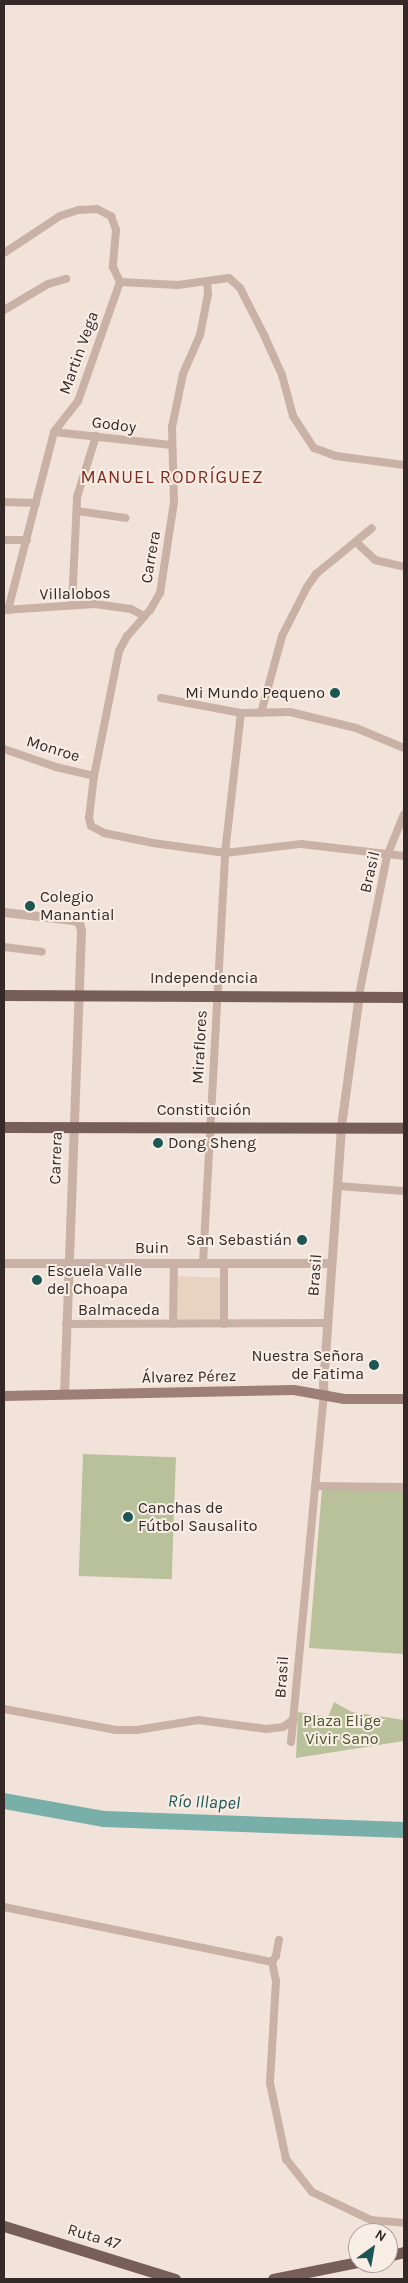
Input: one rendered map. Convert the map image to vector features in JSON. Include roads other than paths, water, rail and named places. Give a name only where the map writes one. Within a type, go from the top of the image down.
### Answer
[{"type":"main road","name":"Independencia","points":[[4,995],[217,994],[404,997]]},
{"type":"main road","name":"Constitución","points":[[4,1127],[341,1126],[404,1128]]},
{"type":"main road","name":"Álvarez Pérez","points":[[4,1396],[294,1390],[354,1400],[404,1399]]},
{"type":"main road","name":"Ruta 47","points":[[4,2226],[175,2279]]},
{"type":"main road","points":[[273,2279],[348,2264]]},
{"type":"street","points":[[4,253],[60,216],[79,210],[97,209],[111,216],[116,230],[113,267],[120,282],[169,285],[207,282],[215,278],[229,278],[240,288],[282,376],[292,416],[314,448],[336,456],[404,465]]},
{"type":"street","points":[[4,310],[48,284],[66,278]]},
{"type":"street","name":"Martin Vega","points":[[6,610],[54,432],[78,401],[120,282]]},
{"type":"street","name":"Carrera","points":[[207,282],[208,294],[200,335],[183,374],[171,445],[176,462],[171,538],[160,593],[127,636],[120,651],[94,776],[89,818],[91,826],[104,833],[225,853]]},
{"type":"street","name":"Godoy","points":[[54,432],[171,445]]},
{"type":"street","points":[[72,606],[77,497],[96,436]]},
{"type":"street","points":[[4,502],[36,503]]},
{"type":"street","points":[[76,511],[126,518]]},
{"type":"street","points":[[261,713],[282,636],[303,595],[316,574],[372,528]]},
{"type":"street","points":[[4,540],[26,540]]},
{"type":"street","points":[[356,542],[375,560],[402,566]]},
{"type":"street","name":"Villalobos","points":[[6,610],[95,604],[131,609],[144,616]]},
{"type":"street","points":[[161,698],[241,713],[290,712],[356,728],[404,748]]},
{"type":"street","name":"Miraflores","points":[[203,1263],[225,853],[241,713]]},
{"type":"street","name":"Monroe","points":[[4,749],[56,768],[94,776]]},
{"type":"street","name":"Brasil","points":[[292,1742],[324,1396],[326,1324],[338,1186],[341,1126],[359,995],[387,856],[404,814]]},
{"type":"street","points":[[225,853],[301,844],[387,856],[404,856]]},
{"type":"street","name":"Carrera","points":[[4,912],[79,922],[64,1394]]},
{"type":"street","points":[[4,947],[42,952]]},
{"type":"street","points":[[338,1186],[404,1191]]},
{"type":"street","name":"Buin","points":[[4,1263],[331,1263]]},
{"type":"street","points":[[173,1324],[174,1263]]},
{"type":"street","points":[[224,1263],[224,1324]]},
{"type":"street","name":"Balmaceda","points":[[66,1324],[326,1324]]},
{"type":"street","points":[[315,1486],[404,1487]]},
{"type":"street","points":[[4,1709],[116,1730],[137,1730],[198,1720],[266,1729],[283,1727],[294,1719]]},
{"type":"street","points":[[4,1907],[272,1962]]},
{"type":"street","points":[[279,1940],[276,1956],[272,1962],[276,1981],[270,2083],[286,2159],[312,2192],[371,2220],[404,2224]]},
{"type":"waterway","name":"Río Illapel","points":[[4,1801],[104,1819],[404,1830]]},
{"type":"place","name":"Mi Mundo Pequeno","points":[[335,693]]},
{"type":"place","name":"Colegio Manantial","points":[[30,906]]},
{"type":"place","name":"Dong Sheng","points":[[158,1143]]},
{"type":"place","name":"San Sebastián","points":[[302,1240]]},
{"type":"place","name":"Escuela Valle del Choapa","points":[[37,1280]]},
{"type":"place","name":"Nuestra Señora de Fatima","points":[[374,1365]]},
{"type":"place","name":"Canchas de Fútbol Sausalito","points":[[128,1517]]},
{"type":"district","name":"MANUEL RODRÍGUEZ","points":[[172,477]]},
{"type":"park label","name":"Plaza Elige Vivir Sano","points":[[342,1730]]}]
